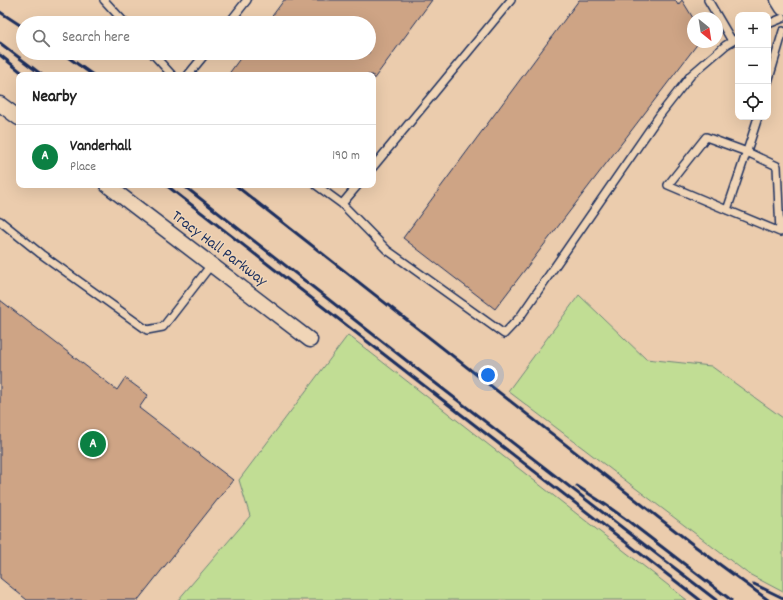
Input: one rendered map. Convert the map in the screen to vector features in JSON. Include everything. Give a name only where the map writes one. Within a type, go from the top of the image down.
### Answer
[{"type":"street","points":[[778,0],[783,8]]},
{"type":"street","points":[[0,104],[16,116]]},
{"type":"street","name":"Tracy Hall Parkway","points":[[111,188],[310,340]]},
{"type":"lane","points":[[104,0],[119,16]]},
{"type":"lane","points":[[234,16],[247,0]]},
{"type":"lane","points":[[376,163],[511,0]]},
{"type":"lane","points":[[320,188],[342,204],[387,250],[504,334],[520,317],[659,116],[691,75],[726,45],[735,40],[708,0]]},
{"type":"lane","points":[[771,23],[783,18]]},
{"type":"lane","points":[[771,72],[783,31]]},
{"type":"lane","points":[[158,60],[169,72]]},
{"type":"lane","points":[[190,72],[200,60]]},
{"type":"lane","points":[[726,210],[757,120]]},
{"type":"lane","points":[[706,138],[747,152],[777,166],[780,232],[668,185],[706,138]]},
{"type":"lane","points":[[342,204],[355,188]]},
{"type":"lane","points":[[0,221],[41,254],[147,330],[163,327],[212,265]]},
{"type":"green space","points":[[579,295],[646,359],[711,366],[783,418],[783,592],[747,573],[508,391]]},
{"type":"green space","points":[[348,335],[687,600],[178,600],[250,516],[239,480]]},
{"type":"building","points":[[284,0],[432,0],[376,76],[376,72],[230,72],[239,60],[376,60],[376,16],[272,16]]},
{"type":"building","points":[[579,0],[675,0],[678,5],[682,0],[689,12],[687,12],[687,48],[694,48],[495,309],[403,238]]},
{"type":"building","points":[[0,300],[117,390],[125,378],[148,395],[139,408],[233,480],[138,600],[27,600],[0,578]]},
{"type":"railway","points":[[0,12],[16,22]]},
{"type":"railway","points":[[0,43],[16,55]]},
{"type":"railway","points":[[0,55],[21,72]]},
{"type":"railway","points":[[22,60],[38,72]]},
{"type":"railway","points":[[72,60],[89,72]]},
{"type":"railway","points":[[170,188],[700,600]]},
{"type":"railway","points":[[187,188],[421,372],[716,600]]},
{"type":"railway","points":[[239,188],[696,547],[768,600]]},
{"type":"railway","points":[[577,486],[627,520],[731,600]]},
{"type":"railway","points":[[754,584],[783,598]]},
{"type":"place","name":"Vanderhall","points":[[93,444]]}]
